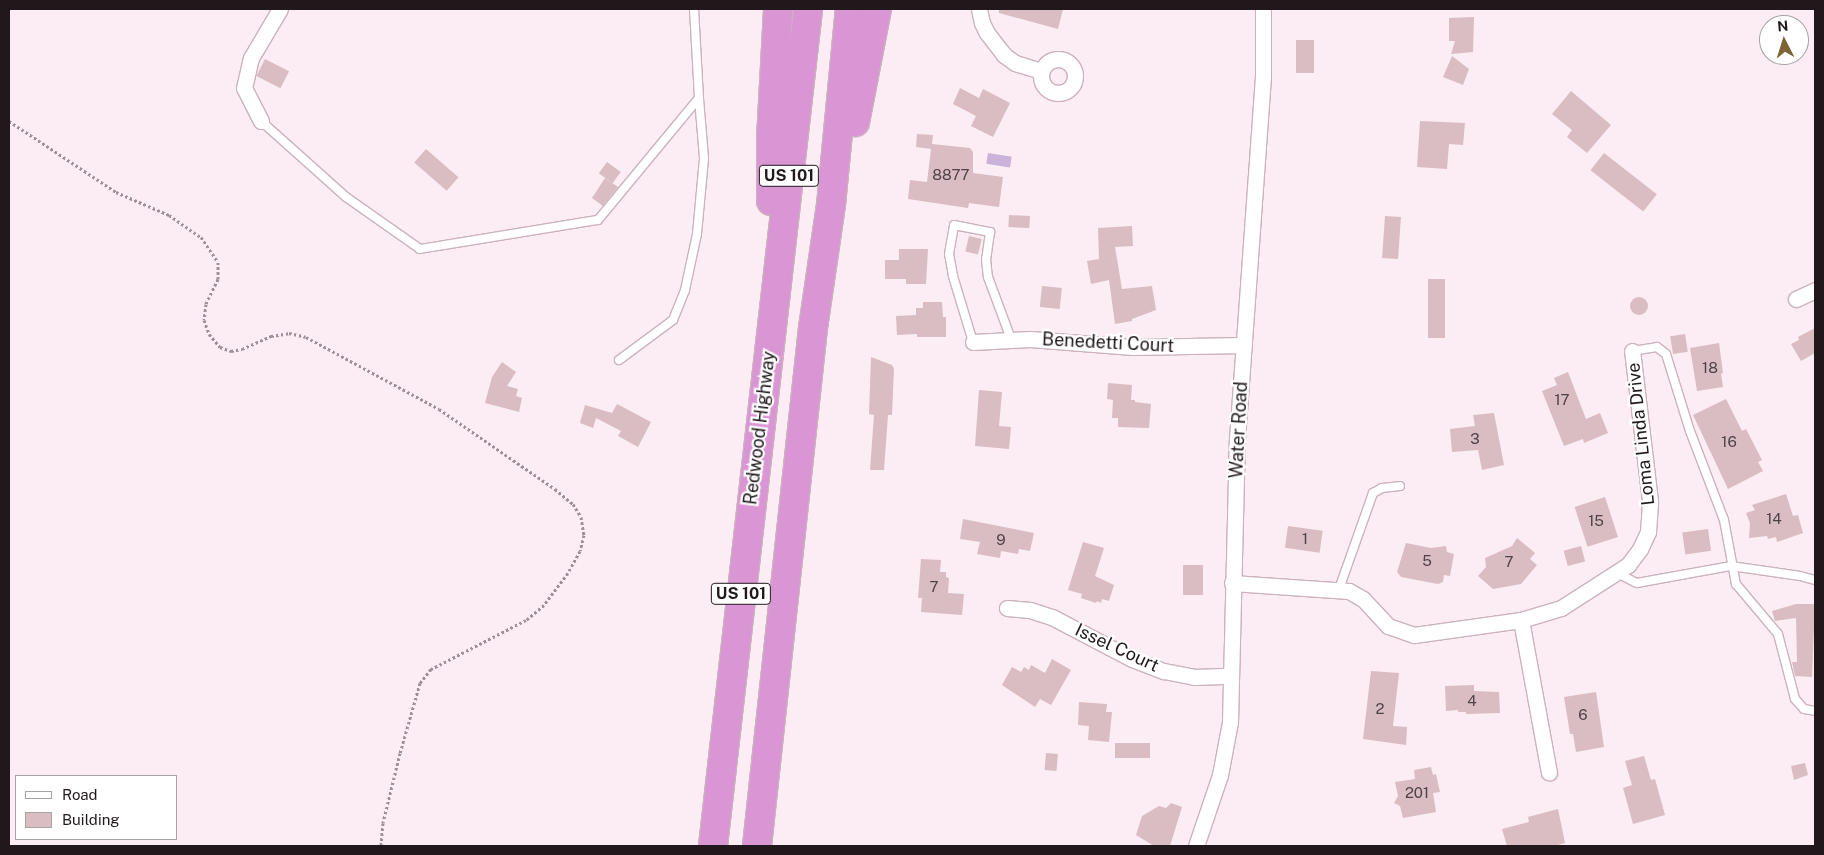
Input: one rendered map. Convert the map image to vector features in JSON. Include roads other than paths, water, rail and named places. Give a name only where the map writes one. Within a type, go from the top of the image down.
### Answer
[{"type":"highway","points":[[770,342],[771,139],[778,9]]},
{"type":"highway","name":"Redwood Highway","points":[[713,846],[808,9]]},
{"type":"highway","name":"US 101","points":[[757,846],[813,328],[831,205],[850,9]]},
{"type":"highway","points":[[831,205],[853,130],[877,9]]},
{"type":"street","points":[[261,121],[244,88],[251,58],[280,9]]},
{"type":"street","points":[[979,9],[982,23],[987,33],[1004,55],[1015,63],[1041,71]]},
{"type":"street","name":"Water Road","points":[[1196,846],[1225,756],[1230,722],[1237,439],[1263,78],[1263,9]]},
{"type":"street","points":[[1796,299],[1815,290]]},
{"type":"street","name":"Benedetti Court","points":[[973,342],[1011,339],[1133,347],[1244,345]]},
{"type":"street","name":"Loma Linda Drive","points":[[1232,583],[1339,590],[1356,594],[1388,626],[1414,635],[1521,620],[1561,608],[1628,565],[1640,550],[1650,520],[1650,501],[1632,350]]},
{"type":"street","name":"Issel Court","points":[[1007,608],[1030,610],[1052,617],[1132,659],[1164,670],[1194,677],[1230,676]]},
{"type":"street","points":[[1521,620],[1549,772]]},
{"type":"lane","points":[[619,360],[673,320],[686,290],[697,234],[704,158],[694,9]]},
{"type":"lane","points":[[261,121],[346,197],[420,249],[598,220],[699,98]]},
{"type":"lane","points":[[973,342],[952,276],[949,254],[954,225],[990,232],[986,259],[988,277],[1011,339]]},
{"type":"lane","points":[[1632,350],[1657,347],[1666,354],[1690,430],[1724,520],[1731,566],[1736,584],[1778,634],[1795,698],[1804,708],[1815,711]]},
{"type":"lane","points":[[1339,590],[1373,494],[1382,488],[1400,486]]},
{"type":"lane","points":[[1617,573],[1637,583],[1731,566],[1815,580]]}]
